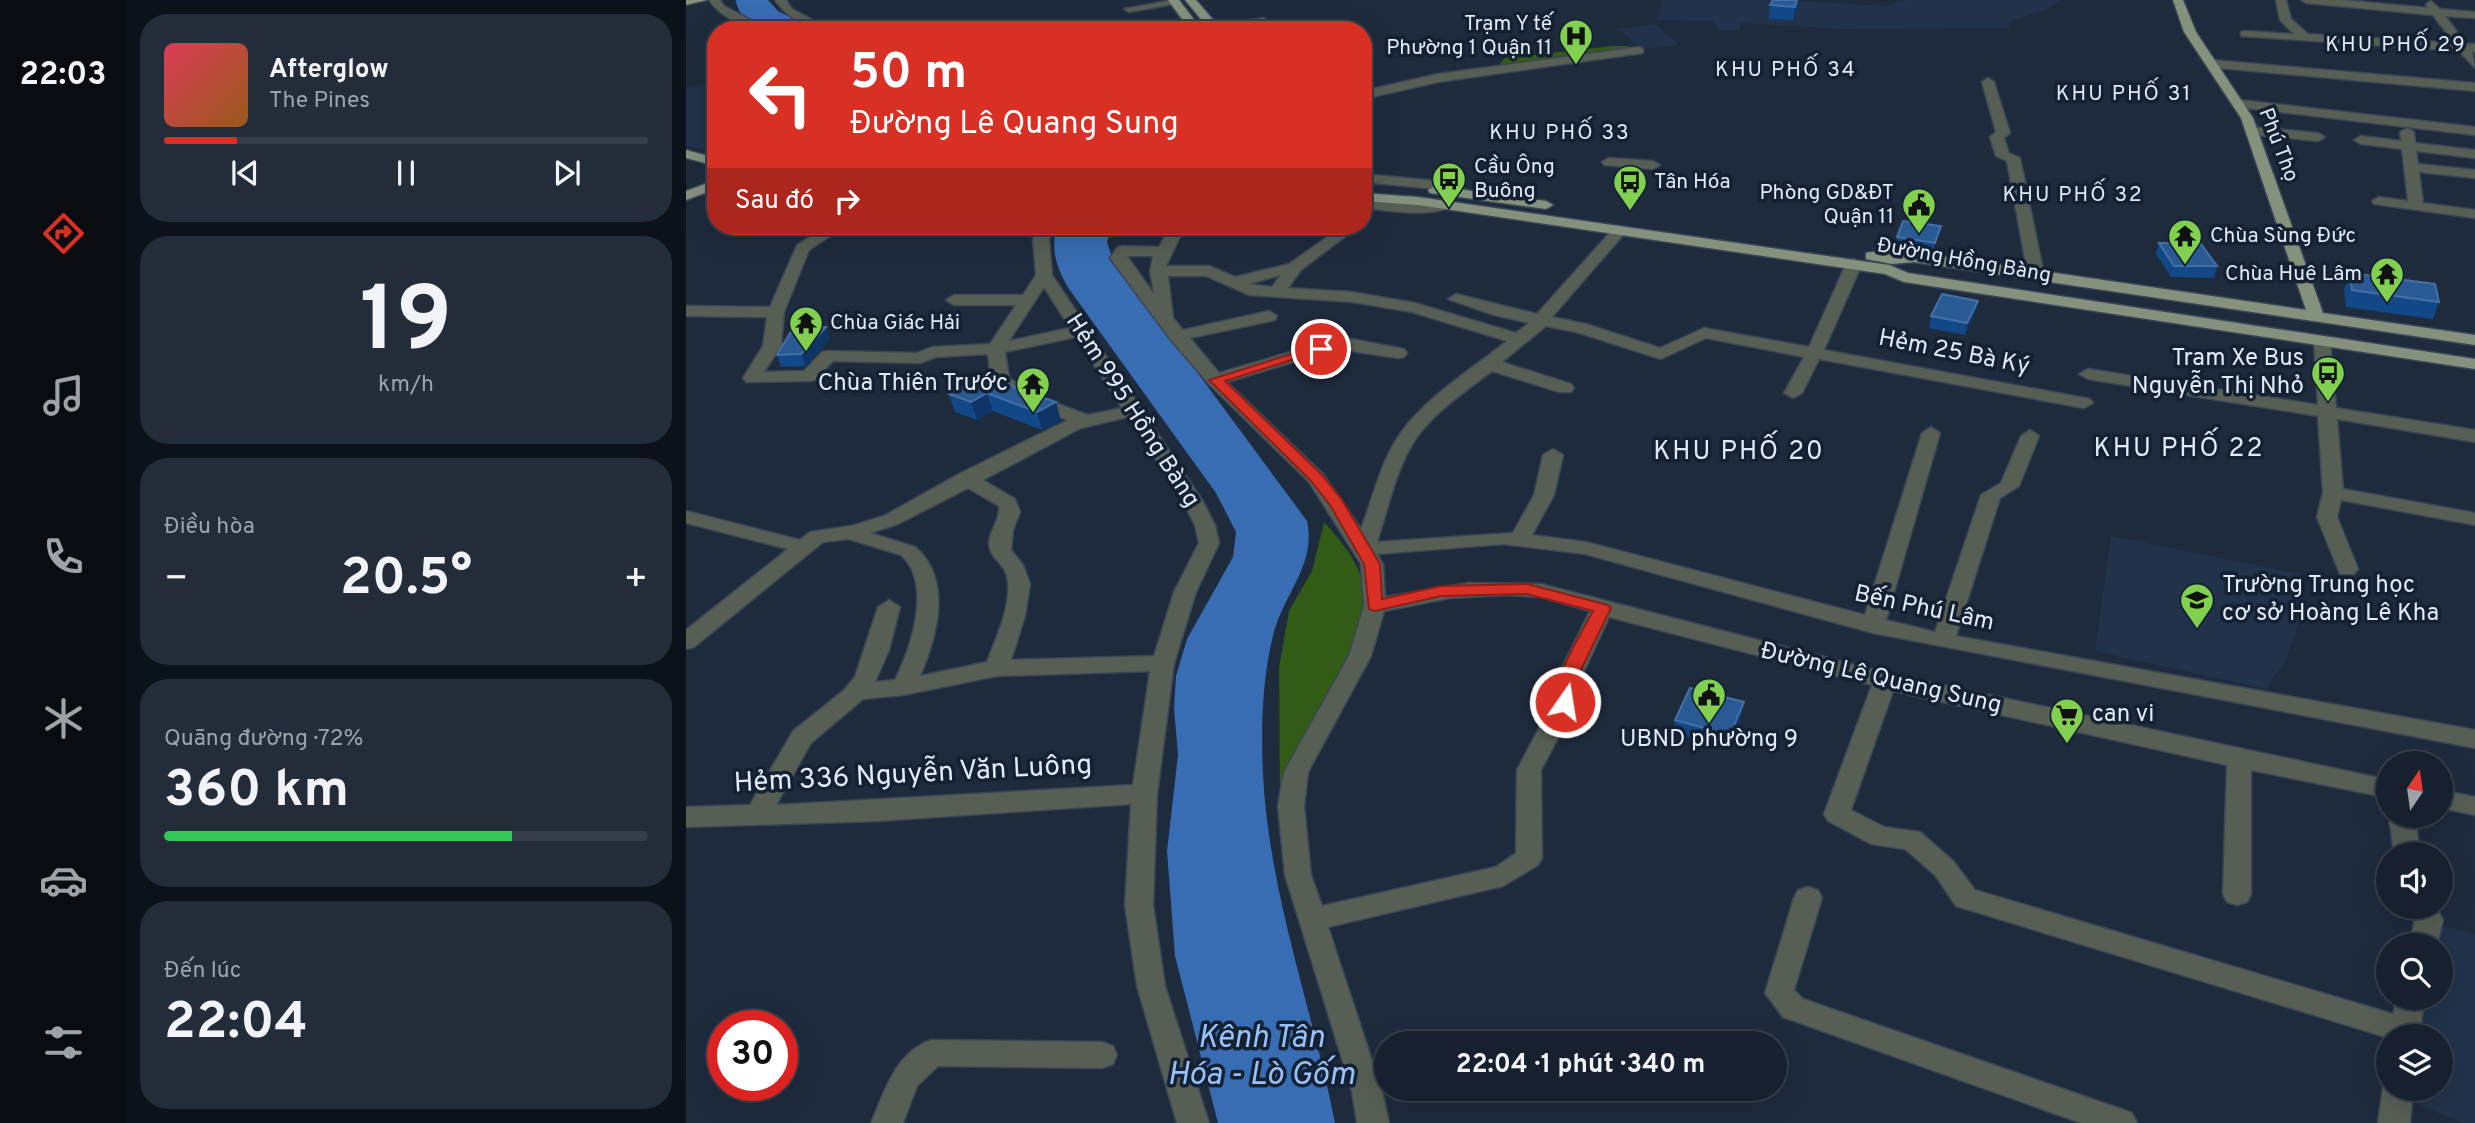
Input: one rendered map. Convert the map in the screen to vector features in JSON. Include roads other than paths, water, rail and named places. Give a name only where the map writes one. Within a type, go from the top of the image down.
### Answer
[{"type":"main road","points":[[686,2],[702,0]]},
{"type":"main road","points":[[1190,0],[1208,21]]},
{"type":"main road","name":"Phú Thọ","points":[[2178,0],[2188,31],[2240,104],[2252,131],[2317,318]]},
{"type":"main road","points":[[1174,2],[1189,21]]},
{"type":"main road","points":[[686,154],[707,160]]},
{"type":"main road","points":[[686,167],[707,164]]},
{"type":"main road","points":[[686,183],[707,179]]},
{"type":"main road","name":"Đường Hồng Bàng","points":[[1372,184],[1473,194],[1890,265],[1904,277],[2475,364]]},
{"type":"main road","points":[[686,196],[707,188]]},
{"type":"main road","name":"Đường Hồng Bàng","points":[[1372,204],[1418,201],[1854,264],[1890,265],[1914,257],[2413,332],[2475,344]]},
{"type":"main road","points":[[1890,265],[2428,341],[2475,344]]},
{"type":"main road","points":[[1963,275],[2475,355]]},
{"type":"main road","points":[[2413,332],[2475,334]]},
{"type":"street","points":[[714,0],[720,8],[746,21]]},
{"type":"street","points":[[780,0],[788,11],[807,21]]},
{"type":"street","points":[[1115,0],[1130,15],[1174,2]]},
{"type":"street","points":[[2281,0],[2286,20],[2304,37]]},
{"type":"street","points":[[2306,0],[2388,17],[2433,6],[2475,15]]},
{"type":"street","points":[[2433,6],[2470,48],[2475,64]]},
{"type":"street","points":[[2388,17],[2400,42]]},
{"type":"street","points":[[2245,34],[2304,37],[2348,35],[2470,48]]},
{"type":"street","points":[[1372,93],[1438,78],[1494,71],[1639,51],[1628,44],[1617,44],[1503,57],[1494,62],[1494,71]]},
{"type":"street","points":[[2212,64],[2475,87]]},
{"type":"street","points":[[1988,82],[2001,121],[2003,133],[1997,137],[2003,156],[2013,158],[2036,275]]},
{"type":"street","points":[[2240,104],[2475,131]]},
{"type":"street","points":[[2406,122],[2416,206]]},
{"type":"street","points":[[2252,131],[2318,136]]},
{"type":"street","points":[[2361,140],[2475,153]]},
{"type":"street","points":[[1609,162],[1653,164]]},
{"type":"street","points":[[2411,167],[2475,174]]},
{"type":"street","name":"Đường Hồng Bàng","points":[[1372,179],[1437,185],[1473,194]]},
{"type":"street","points":[[2379,201],[2475,214]]},
{"type":"street","name":"Đường Hồng Bàng","points":[[1372,205],[1415,208],[1444,205]]},
{"type":"street","points":[[1364,550],[1398,454],[1409,435],[1436,407],[1542,321],[1548,310],[1619,231]]},
{"type":"street","points":[[823,235],[802,248],[776,312],[772,346],[752,379],[809,376],[828,356],[920,358],[933,352],[995,349],[1080,331]]},
{"type":"street","name":"Hẻm 995 Hồng Bàng","points":[[1043,235],[1044,275],[1192,500],[1205,525],[1209,543],[1185,592],[1163,663],[1144,794],[1141,915],[1151,986],[1193,1123]]},
{"type":"street","points":[[1164,319],[1158,271],[1161,251],[1172,235]]},
{"type":"street","points":[[1278,291],[1295,267],[1339,235]]},
{"type":"street","points":[[1161,251],[1122,251],[1118,258],[1177,336],[1215,380],[1316,478],[1336,503],[1372,564],[1375,606],[1360,656],[1296,772],[1291,828],[1295,838],[1295,861],[1311,920],[1367,1091],[1373,1123]]},
{"type":"street","points":[[1793,393],[1854,264]]},
{"type":"street","points":[[1236,282],[1295,267]]},
{"type":"street","points":[[1158,271],[1209,271],[1250,290],[1352,297],[1415,308],[1517,339]]},
{"type":"street","points":[[995,349],[1044,275]]},
{"type":"street","points":[[1456,299],[1542,321]]},
{"type":"street","points":[[954,300],[1026,300]]},
{"type":"street","points":[[686,311],[776,312]]},
{"type":"street","points":[[1177,336],[1269,316]]},
{"type":"street","name":"Hẻm 25 Bà Ký","points":[[1542,321],[1580,328],[1661,354],[1704,333],[1815,351],[2084,403]]},
{"type":"street","points":[[2322,341],[2333,493],[2327,517],[2347,569]]},
{"type":"street","points":[[1215,380],[1335,344],[1398,353]]},
{"type":"street","name":"Hẻm 995 Hồng Bàng","points":[[995,349],[1001,363],[999,375],[1002,383],[1026,397],[1086,421]]},
{"type":"street","points":[[1489,365],[1565,388]]},
{"type":"street","points":[[2088,374],[2475,436]]},
{"type":"street","points":[[686,642],[803,547],[829,533],[853,532],[891,520],[966,478],[1086,421],[1132,411]]},
{"type":"street","points":[[1873,626],[1931,433]]},
{"type":"street","points":[[1943,641],[1991,495],[2009,486],[2029,436]]},
{"type":"street","points":[[1520,539],[1544,495],[1553,455]]},
{"type":"street","points":[[966,478],[1008,503],[1010,512],[998,536],[1000,554],[1015,570],[1019,585],[997,668]]},
{"type":"street","points":[[2333,493],[2475,519]]},
{"type":"street","points":[[691,525],[803,547]]},
{"type":"street","points":[[853,532],[879,546],[909,551],[915,558],[928,591],[928,617],[922,649],[903,687]]},
{"type":"street","name":"Bến Phú Lâm","points":[[1364,550],[1487,539],[1520,539],[1586,548],[1873,626],[2475,739]]},
{"type":"street","name":"Đường Lê Quang Sung","points":[[1375,606],[1441,591],[1527,589],[1885,681],[2376,786]]},
{"type":"street","points":[[757,815],[802,737],[812,725],[856,692],[871,670],[890,607]]},
{"type":"street","points":[[1311,920],[1503,876],[1529,858],[1529,770],[1565,702],[1568,680],[1602,608]]},
{"type":"street","points":[[856,692],[903,687],[997,668],[1163,663]]},
{"type":"street","points":[[1885,681],[1837,814],[1880,838],[1911,839],[1944,869],[1966,898],[2376,1024]]},
{"type":"street","points":[[2237,894],[2239,759]]},
{"type":"street","name":"Hẻm 336 Nguyễn Văn Luông","points":[[686,817],[1144,794]]},
{"type":"street","points":[[2454,802],[2475,806]]},
{"type":"street","points":[[1808,898],[1779,993],[1793,1008],[2121,1123]]},
{"type":"street","points":[[887,1123],[905,1078],[931,1053],[1102,1055]]},
{"type":"street","points":[[2394,1123],[2397,1101]]},
{"type":"water","points":[[736,0],[768,0],[778,11],[799,21],[751,21],[739,11]]},
{"type":"water","name":"Kênh Tân Hóa - Lò Gốm","points":[[1055,235],[1109,235],[1107,242],[1112,257],[1307,521],[1309,537],[1303,566],[1277,621],[1269,652],[1263,704],[1263,774],[1267,819],[1282,906],[1335,1123],[1218,1123],[1175,956],[1167,851],[1178,755],[1174,708],[1176,676],[1187,639],[1233,557],[1236,532],[1216,493],[1069,289],[1056,259]]},
{"type":"place","name":"Trạm Y tế Phường 1 Quận 11","points":[[1576,66]]},
{"type":"place","name":"Cầu Ông Buông","points":[[1449,209]]},
{"type":"place","name":"Tân Hóa","points":[[1630,212]]},
{"type":"place","name":"Phòng GD&ĐT Quận 11","points":[[1919,235]]},
{"type":"place","name":"Chùa Sùng Đức","points":[[2185,266]]},
{"type":"place","name":"Chùa Huê Lâm","points":[[2387,304]]},
{"type":"place","name":"Chùa Giác Hải","points":[[806,353]]},
{"type":"place","name":"Trạm Xe Bus Nguyễn Thị Nhỏ","points":[[2328,403]]},
{"type":"place","name":"Chùa Thiên Trước","points":[[1033,414]]},
{"type":"place","name":"Trường Trung học cơ sở Hoàng Lê Kha","points":[[2197,630]]},
{"type":"place","name":"UBND phường 9","points":[[1709,725]]},
{"type":"place","name":"can vi","points":[[2067,745]]},
{"type":"district","name":"KHU PHỐ 29","points":[[2396,45]]},
{"type":"district","name":"KHU PHỐ 34","points":[[1786,70]]},
{"type":"district","name":"KHU PHỐ 31","points":[[2124,94]]},
{"type":"district","name":"KHU PHỐ 33","points":[[1560,133]]},
{"type":"district","name":"KHU PHỐ 32","points":[[2073,195]]},
{"type":"district","name":"KHU PHỐ 22","points":[[2179,449]]},
{"type":"district","name":"KHU PHỐ 20","points":[[1739,452]]}]
